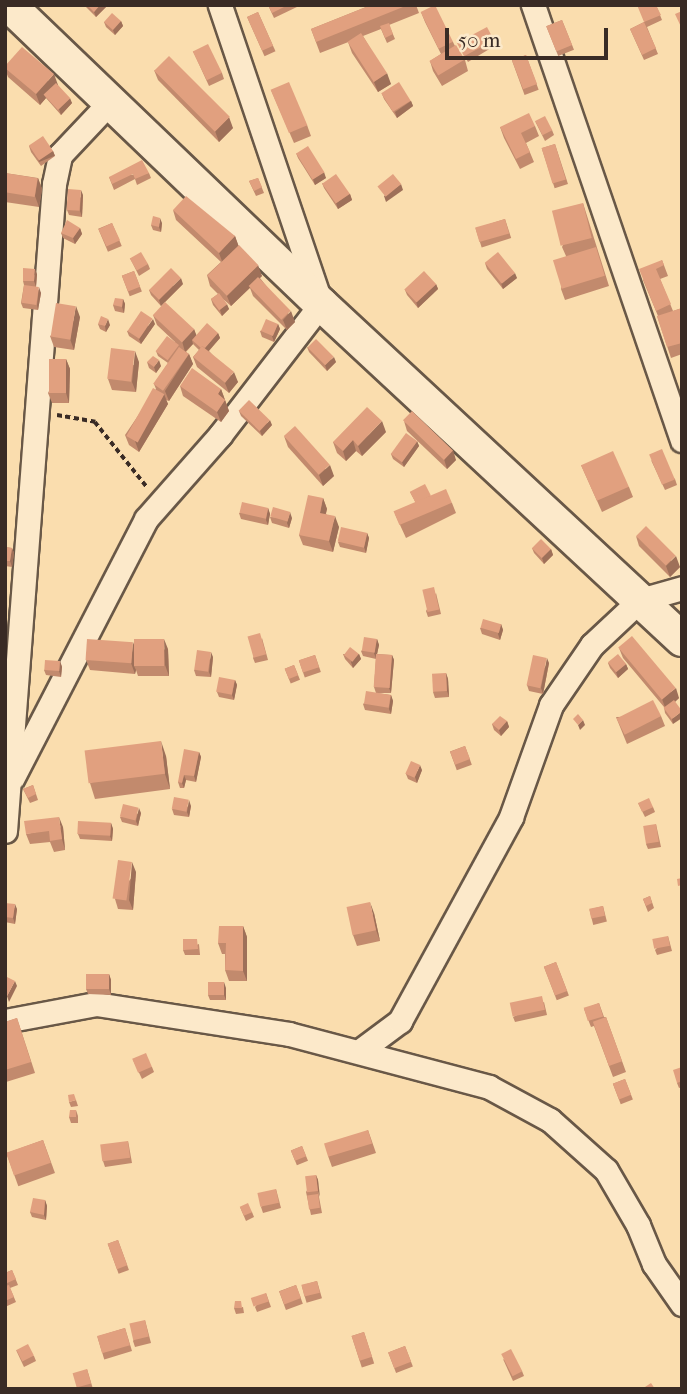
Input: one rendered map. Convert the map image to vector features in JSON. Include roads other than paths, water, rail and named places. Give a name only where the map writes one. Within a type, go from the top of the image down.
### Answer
[{"type":"main road","points":[[9,5],[321,304],[682,639]]},
{"type":"street","points":[[13,777],[146,519],[220,435],[321,304],[220,5]]},
{"type":"street","points":[[533,5],[682,440]]},
{"type":"street","points":[[5,831],[13,777],[54,184],[60,155],[109,103]]},
{"type":"street","points":[[361,1050],[400,1021],[511,817],[551,705],[592,645],[640,600],[682,588]]},
{"type":"street","points":[[5,1021],[96,1003],[289,1034],[361,1050],[488,1087],[550,1119],[606,1170],[638,1225],[654,1264],[682,1304]]}]
